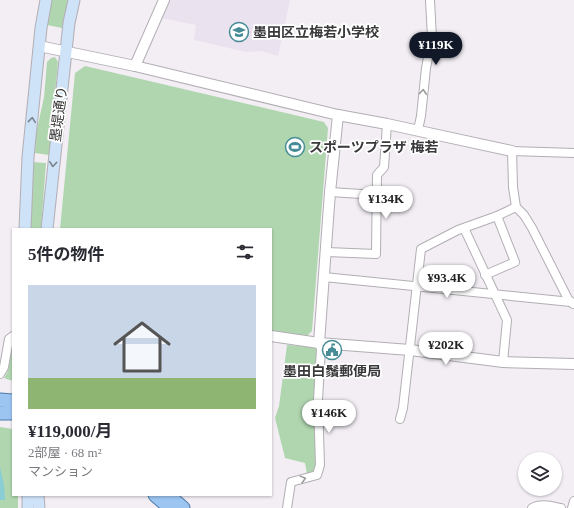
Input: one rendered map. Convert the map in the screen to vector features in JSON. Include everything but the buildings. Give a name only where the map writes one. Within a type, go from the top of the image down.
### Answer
[{"type":"main road","name":"墨堤通り","points":[[25,228],[28,157],[46,0]]},
{"type":"main road","name":"墨堤通り","points":[[47,228],[69,24],[74,0]]},
{"type":"main road","points":[[0,400],[12,401]]},
{"type":"main road","points":[[0,413],[12,413]]},
{"type":"main road","points":[[28,496],[28,508]]},
{"type":"main road","points":[[38,496],[39,508]]},
{"type":"main road","points":[[159,496],[170,499],[183,508]]},
{"type":"street","points":[[135,66],[164,0]]},
{"type":"street","points":[[418,130],[426,68],[432,38],[430,0]]},
{"type":"street","points":[[40,46],[135,66],[338,115],[418,130],[512,151],[574,153]]},
{"type":"street","points":[[287,508],[291,482],[318,475],[320,465],[318,400],[321,349],[319,343],[327,252],[330,192],[338,115]]},
{"type":"street","points":[[327,252],[376,254],[377,175],[384,167],[387,124]]},
{"type":"street","points":[[512,151],[513,187],[516,207],[524,215],[532,228],[568,299],[573,304]]},
{"type":"street","points":[[330,192],[377,195]]},
{"type":"street","points":[[400,419],[403,408],[421,248],[464,228],[497,216],[516,207]]},
{"type":"street","points":[[485,274],[515,262],[497,216]]},
{"type":"street","points":[[464,228],[507,320],[503,362]]},
{"type":"street","points":[[324,277],[495,294],[573,304]]},
{"type":"street","points":[[272,336],[319,343],[410,350],[503,362],[574,364]]},
{"type":"street","points":[[0,374],[4,368],[9,339],[12,337]]},
{"type":"street","points":[[572,508],[574,501]]},
{"type":"street","points":[[532,508],[546,505],[561,508]]},
{"type":"shaded area","name":"墨田区立梅若小学校","points":[[168,0],[290,0],[278,56],[262,51],[246,52],[194,40],[196,25],[161,18]]},
{"type":"green space","points":[[52,0],[68,0],[62,28],[47,25]]},
{"type":"green space","points":[[55,57],[58,62],[49,155],[35,153],[36,134],[44,97],[47,62],[51,58]]},
{"type":"green space","points":[[85,66],[324,122],[328,128],[312,331],[307,336],[272,331],[272,228],[60,228],[75,73]]},
{"type":"green space","points":[[32,162],[46,163],[41,228],[30,228]]},
{"type":"green space","points":[[287,345],[316,347],[317,468],[314,472],[307,474],[305,463],[285,458],[275,418],[279,406]]},
{"type":"green space","points":[[12,346],[12,381],[4,378],[7,374]]},
{"type":"green space","points":[[0,427],[12,429],[12,496],[18,496],[18,508],[0,508]]},
{"type":"water","points":[[0,467],[4,485],[5,500],[0,500]]},
{"type":"place","name":"墨田区立梅若小学校","points":[[239,32]]},
{"type":"place","name":"スポーツプラザ 梅若","points":[[295,147]]},
{"type":"place","name":"墨田白鬚郵便局","points":[[332,350]]}]
